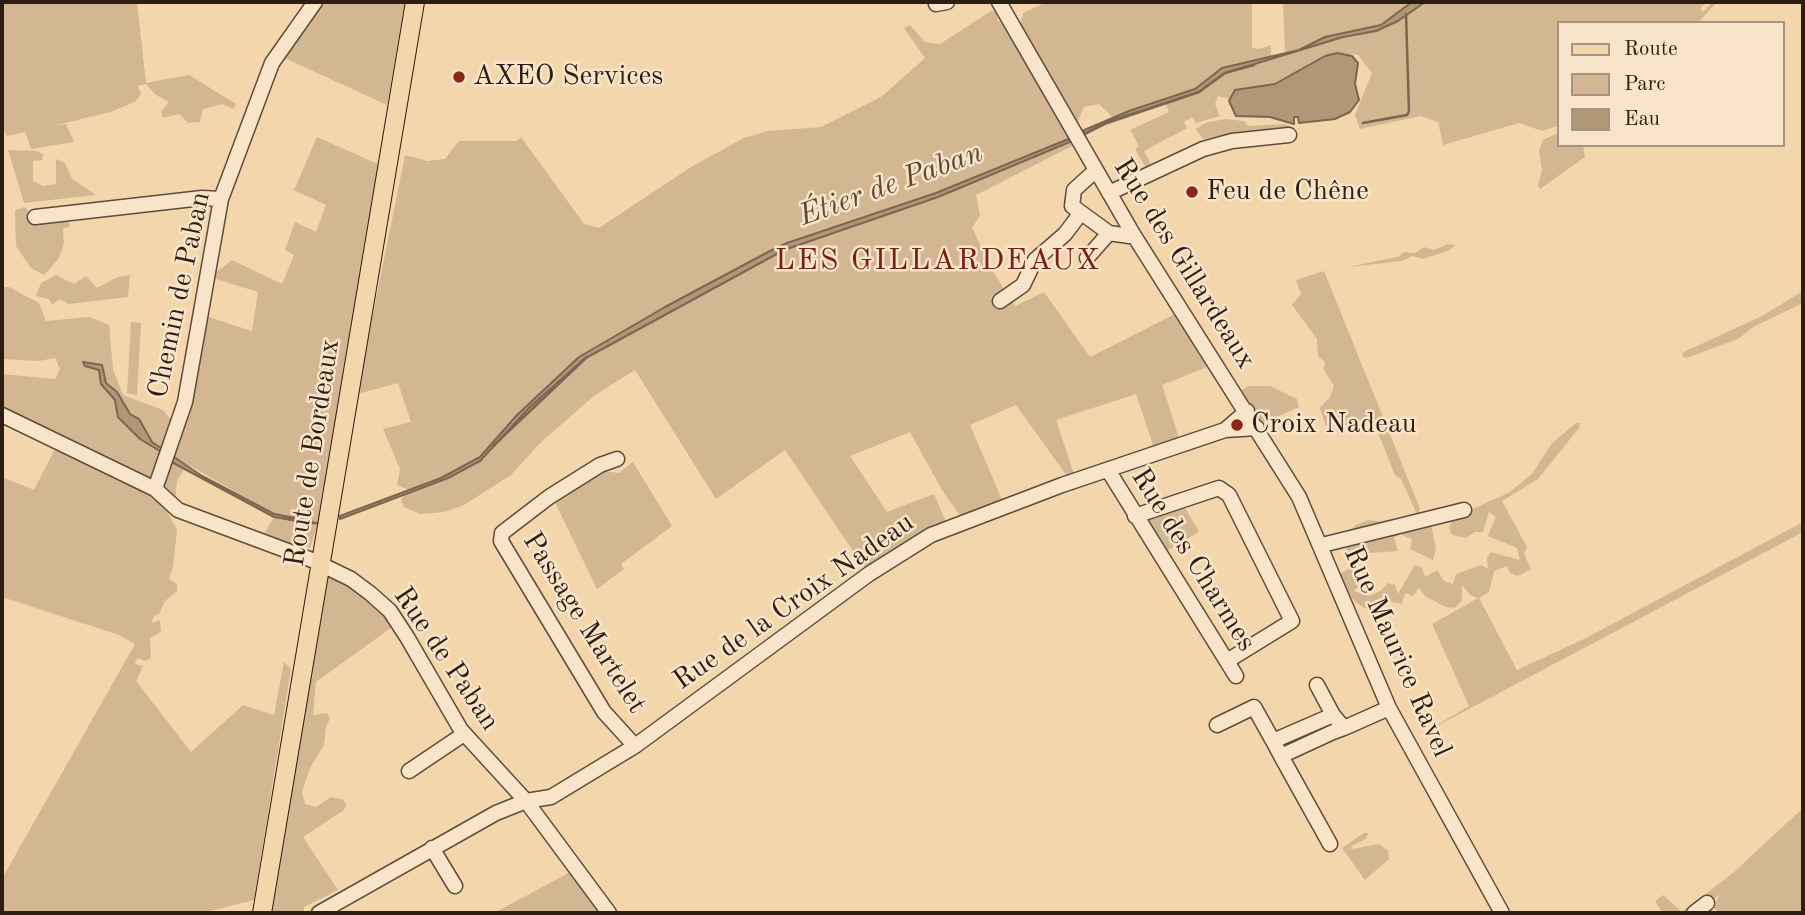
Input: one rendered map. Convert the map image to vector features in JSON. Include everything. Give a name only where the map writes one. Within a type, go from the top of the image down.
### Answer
[{"type":"main road","name":"Route de Bordeaux","points":[[262,913],[415,2]]},
{"type":"street","name":"Chemin de Paban","points":[[155,489],[185,402],[221,200],[272,63],[315,2]]},
{"type":"street","name":"Rue des Gillardeaux","points":[[999,2],[1133,234],[1247,411]]},
{"type":"street","points":[[1109,193],[1203,149],[1232,141],[1289,135]]},
{"type":"street","points":[[1096,170],[1070,197],[1072,205],[1080,214],[1110,233],[1133,234]]},
{"type":"street","points":[[35,217],[202,198],[221,200]]},
{"type":"street","points":[[1000,301],[1023,285],[1035,260],[1065,234],[1080,214]]},
{"type":"street","points":[[1087,258],[1110,233]]},
{"type":"street","points":[[1225,430],[1247,411]]},
{"type":"street","name":"Rue Maurice Ravel","points":[[1247,411],[1299,496],[1389,708],[1502,913]]},
{"type":"street","name":"Rue de Paban","points":[[2,415],[155,489],[178,510],[351,579],[390,611],[464,734],[526,801],[609,913]]},
{"type":"street","points":[[1225,430],[1257,428]]},
{"type":"street","name":"Rue de la Croix Nadeau","points":[[319,913],[496,813],[526,801],[551,797],[635,746],[906,549],[956,524],[1225,430]]},
{"type":"street","name":"Passage Martelet","points":[[617,459],[600,465],[549,497],[502,533],[502,541],[604,712],[635,746]]},
{"type":"street","name":"Rue des Charmes","points":[[1108,470],[1236,677]]},
{"type":"street","points":[[1135,516],[1219,488],[1228,495],[1292,621],[1227,661]]},
{"type":"street","points":[[1322,545],[1464,510]]},
{"type":"street","points":[[1317,685],[1333,715],[1344,728]]},
{"type":"street","points":[[1217,725],[1254,707],[1331,844]]},
{"type":"street","points":[[1281,756],[1389,708]]},
{"type":"street","points":[[1273,741],[1333,715]]},
{"type":"street","points":[[409,771],[464,734]]},
{"type":"street","points":[[432,848],[455,886]]},
{"type":"street","points":[[1694,913],[1707,903]]},
{"type":"green space","points":[[2,2],[137,2],[146,83],[189,75],[236,104],[234,109],[222,104],[203,109],[200,122],[188,123],[179,114],[163,118],[161,112],[169,102],[156,95],[146,84],[138,86],[141,94],[135,102],[110,112],[53,126],[66,124],[74,142],[31,149],[25,132],[7,136],[2,127]]},
{"type":"green space","points":[[315,2],[405,2],[387,105],[278,55]]},
{"type":"green space","points":[[1047,2],[1252,2],[1252,48],[1271,45],[1271,56],[1222,68],[1195,89],[1115,120],[1099,104],[1084,107],[1076,125],[1020,27],[1023,13]]},
{"type":"green space","points":[[1283,2],[1707,2],[1700,9],[1703,12],[1712,2],[1717,2],[1700,21],[1556,21],[1556,127],[1542,131],[1519,123],[1443,145],[1438,122],[1421,116],[1360,129],[1355,115],[1372,73],[1358,55],[1337,53],[1325,56],[1275,84],[1235,90],[1230,99],[1218,96],[1215,104],[1220,116],[1196,123],[1192,117],[1184,122],[1187,128],[1144,151],[1152,166],[1146,168],[1135,149],[1139,146],[1130,130],[1169,112],[1165,103],[1199,92],[1225,73],[1285,53]]},
{"type":"green space","points":[[991,11],[996,12],[998,21],[1003,23],[1073,140],[1072,146],[976,195],[980,216],[972,227],[990,267],[1015,306],[1044,292],[1090,357],[1175,314],[1207,367],[1162,385],[1180,441],[1154,448],[1136,394],[1056,420],[1075,477],[1069,479],[1016,405],[970,425],[1003,502],[961,517],[942,490],[910,432],[850,456],[887,512],[934,494],[946,522],[914,536],[866,570],[785,450],[716,499],[635,370],[594,396],[539,444],[511,475],[464,505],[444,512],[420,514],[404,507],[401,500],[404,496],[480,461],[522,415],[517,415],[480,457],[441,478],[409,490],[397,485],[400,469],[383,429],[411,422],[398,383],[357,394],[405,155],[428,161],[445,159],[459,141],[516,141],[521,137],[584,224],[599,228],[691,167],[744,138],[768,131],[821,127],[881,97],[925,58],[904,28],[910,25],[925,42],[940,44]]},
{"type":"green space","points":[[1225,119],[1244,121],[1248,126],[1286,124],[1291,128],[1203,139],[1196,129],[1205,123]]},
{"type":"green space","points":[[1556,134],[1556,147],[1583,147],[1585,157],[1540,189],[1538,185],[1542,171],[1539,150],[1543,140]]},
{"type":"green space","points":[[317,137],[378,164],[318,523],[310,548],[263,536],[274,517],[311,521],[274,514],[180,460],[175,464],[184,469],[177,481],[175,504],[161,483],[161,473],[147,481],[2,410],[2,374],[55,379],[60,369],[55,358],[39,361],[2,359],[2,287],[9,287],[39,303],[46,321],[90,317],[109,325],[113,369],[123,395],[163,410],[172,421],[198,378],[199,314],[252,331],[258,292],[210,277],[232,260],[282,284],[294,255],[285,250],[295,222],[316,232],[326,205],[294,190]]},
{"type":"green space","points":[[8,150],[37,151],[43,154],[42,160],[33,161],[33,181],[43,186],[56,184],[56,159],[65,163],[72,179],[96,195],[24,203]]},
{"type":"green space","points":[[25,207],[39,224],[67,218],[70,226],[63,229],[64,243],[59,258],[44,275],[31,268],[16,246],[15,210]]},
{"type":"green space","points":[[1448,244],[1456,245],[1448,251],[1422,259],[1412,256],[1402,261],[1348,267],[1397,257],[1404,252],[1415,253],[1424,247],[1434,250]]},
{"type":"green space","points":[[1324,271],[1420,509],[1418,514],[1431,524],[1436,549],[1433,560],[1410,549],[1412,539],[1400,534],[1394,538],[1398,551],[1355,554],[1346,551],[1354,526],[1368,520],[1384,522],[1385,528],[1417,514],[1401,479],[1395,475],[1376,428],[1370,424],[1326,426],[1324,421],[1320,408],[1330,397],[1334,386],[1324,370],[1325,362],[1318,356],[1317,339],[1292,305],[1301,294],[1296,280]]},
{"type":"green space","points":[[56,275],[74,284],[86,276],[97,288],[118,277],[130,275],[128,297],[69,304],[59,299],[52,305],[49,299],[36,296],[41,283]]},
{"type":"green space","points":[[1803,291],[1803,303],[1753,327],[1738,339],[1686,358],[1682,356],[1684,352],[1762,316]]},
{"type":"green space","points":[[131,322],[141,323],[137,395],[127,393]]},
{"type":"green space","points":[[1248,386],[1270,386],[1297,399],[1299,407],[1263,423],[1241,391]]},
{"type":"green space","points":[[1576,423],[1580,423],[1579,428],[1538,479],[1502,501],[1527,547],[1524,554],[1531,569],[1518,576],[1510,573],[1507,566],[1494,571],[1489,592],[1479,598],[1517,670],[1586,638],[1803,522],[1803,532],[1420,735],[1469,706],[1432,624],[1478,598],[1470,595],[1462,585],[1462,600],[1455,608],[1446,607],[1425,596],[1419,588],[1413,596],[1405,593],[1402,604],[1389,601],[1378,604],[1377,612],[1366,609],[1353,600],[1340,574],[1354,566],[1361,583],[1354,591],[1369,596],[1388,583],[1395,585],[1398,594],[1415,565],[1422,568],[1425,577],[1437,570],[1444,581],[1453,584],[1456,574],[1481,565],[1488,569],[1487,558],[1491,552],[1520,560],[1517,548],[1488,536],[1496,517],[1489,512],[1483,532],[1475,532],[1466,538],[1452,535],[1449,527],[1455,517],[1510,492],[1532,474],[1552,443]]},
{"type":"green space","points":[[59,441],[157,493],[177,530],[169,579],[177,584],[177,591],[165,601],[159,614],[154,616],[151,623],[160,620],[161,632],[150,638],[151,658],[145,661],[137,658],[135,664],[143,666],[136,681],[191,752],[243,705],[274,715],[284,662],[291,669],[254,900],[202,913],[2,913],[3,877],[135,644],[119,635],[2,597],[2,477],[34,490]]},
{"type":"green space","points":[[633,462],[672,526],[621,564],[624,569],[597,589],[553,498],[603,471],[619,473]]},
{"type":"green space","points":[[1182,503],[1199,532],[1163,553],[1147,524],[1149,518]]},
{"type":"green space","points":[[327,574],[362,590],[395,625],[316,682],[313,715],[327,713],[330,718],[324,745],[310,768],[302,792],[305,804],[316,807],[331,797],[342,799],[346,804],[344,810],[303,837],[338,890],[304,907],[304,913],[266,913],[316,617],[324,600]]},
{"type":"green space","points":[[1803,808],[1803,913],[1721,913],[1714,909],[1719,895],[1694,913],[1663,913],[1655,901],[1663,895],[1682,912],[1734,872]]},
{"type":"green space","points":[[1368,833],[1366,839],[1351,846],[1353,849],[1378,844],[1388,850],[1389,859],[1365,880],[1342,848]]},
{"type":"green space","points":[[574,870],[603,913],[494,913]]},
{"type":"water","points":[[1412,2],[1425,2],[1398,21],[1376,31],[1343,37],[1225,73],[1199,92],[1106,122],[1084,134],[1082,131],[1129,111],[1195,89],[1222,68],[1299,50],[1325,37],[1381,25]]},
{"type":"water","points":[[1337,53],[1352,56],[1358,63],[1355,84],[1359,100],[1350,112],[1335,119],[1299,123],[1298,117],[1294,117],[1294,124],[1270,117],[1236,116],[1229,101],[1235,90],[1275,84],[1325,56]]},
{"type":"water","points":[[1071,138],[1072,141],[938,197],[784,250],[584,359],[529,408],[480,461],[448,478],[340,519],[340,516],[441,478],[480,457],[517,415],[579,357],[770,251],[936,193]]},
{"type":"water","points":[[83,362],[102,365],[106,383],[117,392],[130,414],[139,419],[152,442],[202,476],[274,514],[312,521],[311,523],[274,517],[166,459],[168,456],[140,439],[118,417],[115,400],[101,384],[99,370],[85,366]]},
{"type":"waterway","points":[[1363,123],[1407,115],[1409,111],[1406,14]]},
{"type":"waterway","name":"Étier de Paban","points":[[1083,135],[1107,123],[1199,92],[1225,73],[1254,65]]},
{"type":"waterway","name":"Étier de Paban","points":[[493,446],[587,357]]},
{"type":"waterway","name":"Étier de Paban","points":[[283,518],[303,522]]},
{"type":"waterway","name":"Étier de Paban","points":[[310,523],[318,523]]},
{"type":"place","name":"AXEO Services","points":[[459,77]]},
{"type":"place","name":"Feu de Chêne","points":[[1192,192]]},
{"type":"place","name":"Croix Nadeau","points":[[1237,425]]},
{"type":"district","name":"LES GILLARDEAUX","points":[[938,261]]}]
